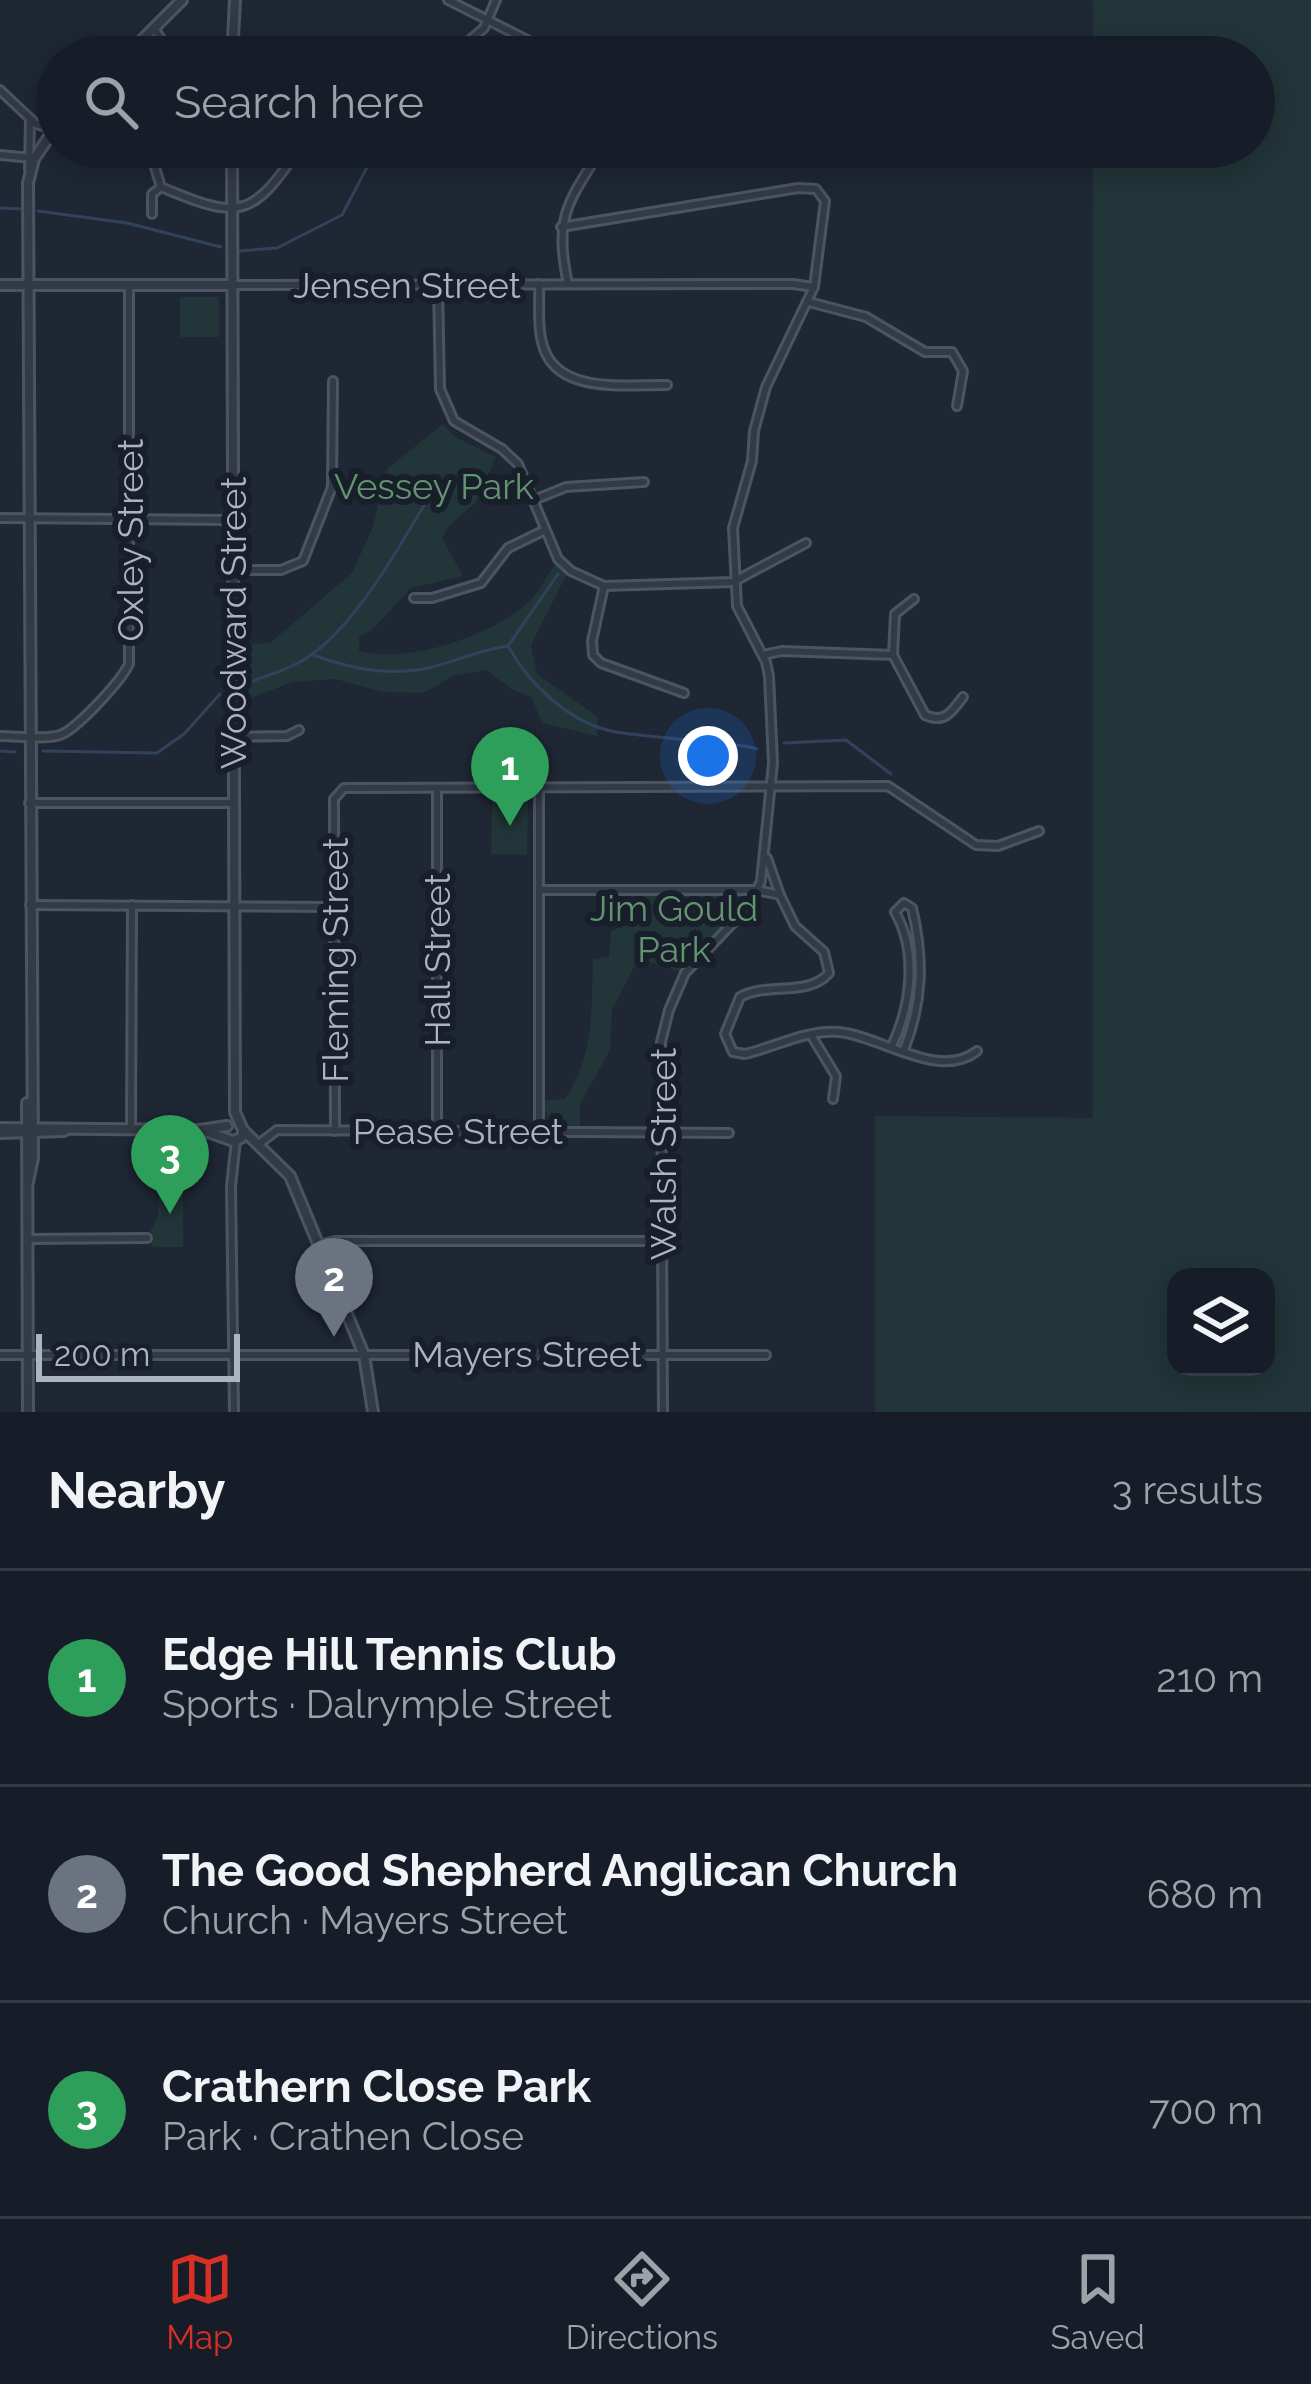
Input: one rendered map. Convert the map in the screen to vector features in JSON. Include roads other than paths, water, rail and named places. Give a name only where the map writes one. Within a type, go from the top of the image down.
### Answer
[{"type":"street","points":[[146,36],[182,0]]},
{"type":"street","points":[[230,0],[232,36]]},
{"type":"street","points":[[448,0],[520,36]]},
{"type":"street","points":[[472,36],[489,20],[496,0]]},
{"type":"street","points":[[154,28],[160,36]]},
{"type":"street","points":[[0,90],[36,121]]},
{"type":"street","points":[[28,1412],[30,119]]},
{"type":"street","points":[[32,158],[36,153]]},
{"type":"street","points":[[0,155],[32,158]]},
{"type":"street","points":[[155,168],[161,188]]},
{"type":"street","name":"Woodward Street","points":[[227,1129],[234,1098],[232,168]]},
{"type":"street","points":[[161,188],[232,211],[262,196],[284,168]]},
{"type":"street","points":[[568,284],[561,227],[589,168]]},
{"type":"street","points":[[152,214],[152,194],[161,188]]},
{"type":"street","points":[[561,227],[798,188],[816,189],[825,201],[814,287],[766,387],[754,431],[752,461],[733,528],[733,582]]},
{"type":"street","points":[[438,284],[444,405],[460,426],[510,455],[558,559],[571,572],[604,586],[733,582],[806,543]]},
{"type":"street","points":[[539,284],[542,344],[566,375],[591,384],[667,385]]},
{"type":"street","name":"Jensen Street","points":[[0,285],[814,287]]},
{"type":"street","name":"Oxley Street","points":[[29,736],[66,732],[125,673],[130,655],[129,285]]},
{"type":"street","points":[[809,302],[866,317],[926,352],[952,352],[963,371],[957,406]]},
{"type":"street","points":[[232,570],[290,568],[307,554],[332,487],[333,381]]},
{"type":"street","points":[[534,500],[566,487],[644,482]]},
{"type":"street","points":[[0,518],[233,520]]},
{"type":"street","points":[[414,598],[432,598],[481,583],[508,548],[545,530]]},
{"type":"street","name":"Walsh Street","points":[[663,1412],[662,1042],[685,973],[749,905],[757,890],[773,763],[769,676],[737,606],[733,582]]},
{"type":"street","points":[[604,586],[593,655],[601,663],[684,693]]},
{"type":"street","points":[[914,599],[895,614],[893,655],[925,715],[946,717],[963,697]]},
{"type":"street","points":[[763,655],[782,651],[893,655]]},
{"type":"street","points":[[234,736],[287,736],[298,730]]},
{"type":"street","points":[[0,736],[29,736]]},
{"type":"street","points":[[437,789],[888,786],[965,840],[987,847],[1039,831]]},
{"type":"street","name":"Fleming Street","points":[[335,1131],[334,799],[338,790],[350,787],[437,789]]},
{"type":"street","points":[[539,787],[539,1132]]},
{"type":"street","name":"Hall Street","points":[[437,789],[437,1131]]},
{"type":"street","points":[[29,803],[234,803]]},
{"type":"street","points":[[765,855],[798,930],[824,952],[829,974],[816,984],[743,994],[730,1012],[725,1040],[733,1052],[745,1054],[811,1035],[842,1032],[925,1059],[953,1060],[977,1051]]},
{"type":"street","points":[[539,890],[757,890],[780,895]]},
{"type":"street","points":[[892,1046],[908,991],[905,933],[896,912],[904,903],[912,908],[921,973],[915,1019],[904,1050]]},
{"type":"street","points":[[30,905],[335,908]]},
{"type":"street","points":[[131,1130],[132,905]]},
{"type":"street","points":[[811,1035],[836,1076],[833,1099]]},
{"type":"street","name":"Woodward Street","points":[[234,1098],[242,1127]]},
{"type":"street","points":[[0,1131],[242,1127],[290,1176],[364,1355],[373,1412]]},
{"type":"street","points":[[234,1412],[231,1186],[242,1127]]},
{"type":"street","points":[[227,1129],[238,1141],[260,1143]]},
{"type":"street","name":"Pease Street","points":[[260,1143],[277,1130],[729,1133]]},
{"type":"street","points":[[28,1239],[147,1238]]},
{"type":"street","points":[[319,1245],[335,1241],[662,1241]]},
{"type":"street","name":"Mayers Street","points":[[0,1355],[766,1355]]},
{"type":"waterway","points":[[240,251],[277,248],[342,215],[367,168]]},
{"type":"waterway","points":[[0,208],[21,209]]},
{"type":"waterway","points":[[38,211],[127,223],[221,247]]},
{"type":"waterway","points":[[245,684],[298,663],[337,632],[373,587],[431,493]]},
{"type":"waterway","points":[[311,654],[352,667],[395,672],[508,646],[558,574]]},
{"type":"waterway","points":[[508,646],[553,700],[599,728],[757,749]]},
{"type":"waterway","points":[[43,751],[157,753],[184,734],[220,694]]},
{"type":"waterway","points":[[784,743],[846,740],[891,774]]},
{"type":"waterway","points":[[0,751],[15,752]]},
{"type":"place","name":"Edge Hill Tennis Club","points":[[510,826]]},
{"type":"place","name":"Crathern Close Park","points":[[170,1214]]},
{"type":"place","name":"The Good Shepherd Anglican Church","points":[[334,1337]]},
{"type":"park label","name":"Vessey Park","points":[[434,486]]},
{"type":"park label","name":"Jim Gould Park","points":[[674,928]]}]
